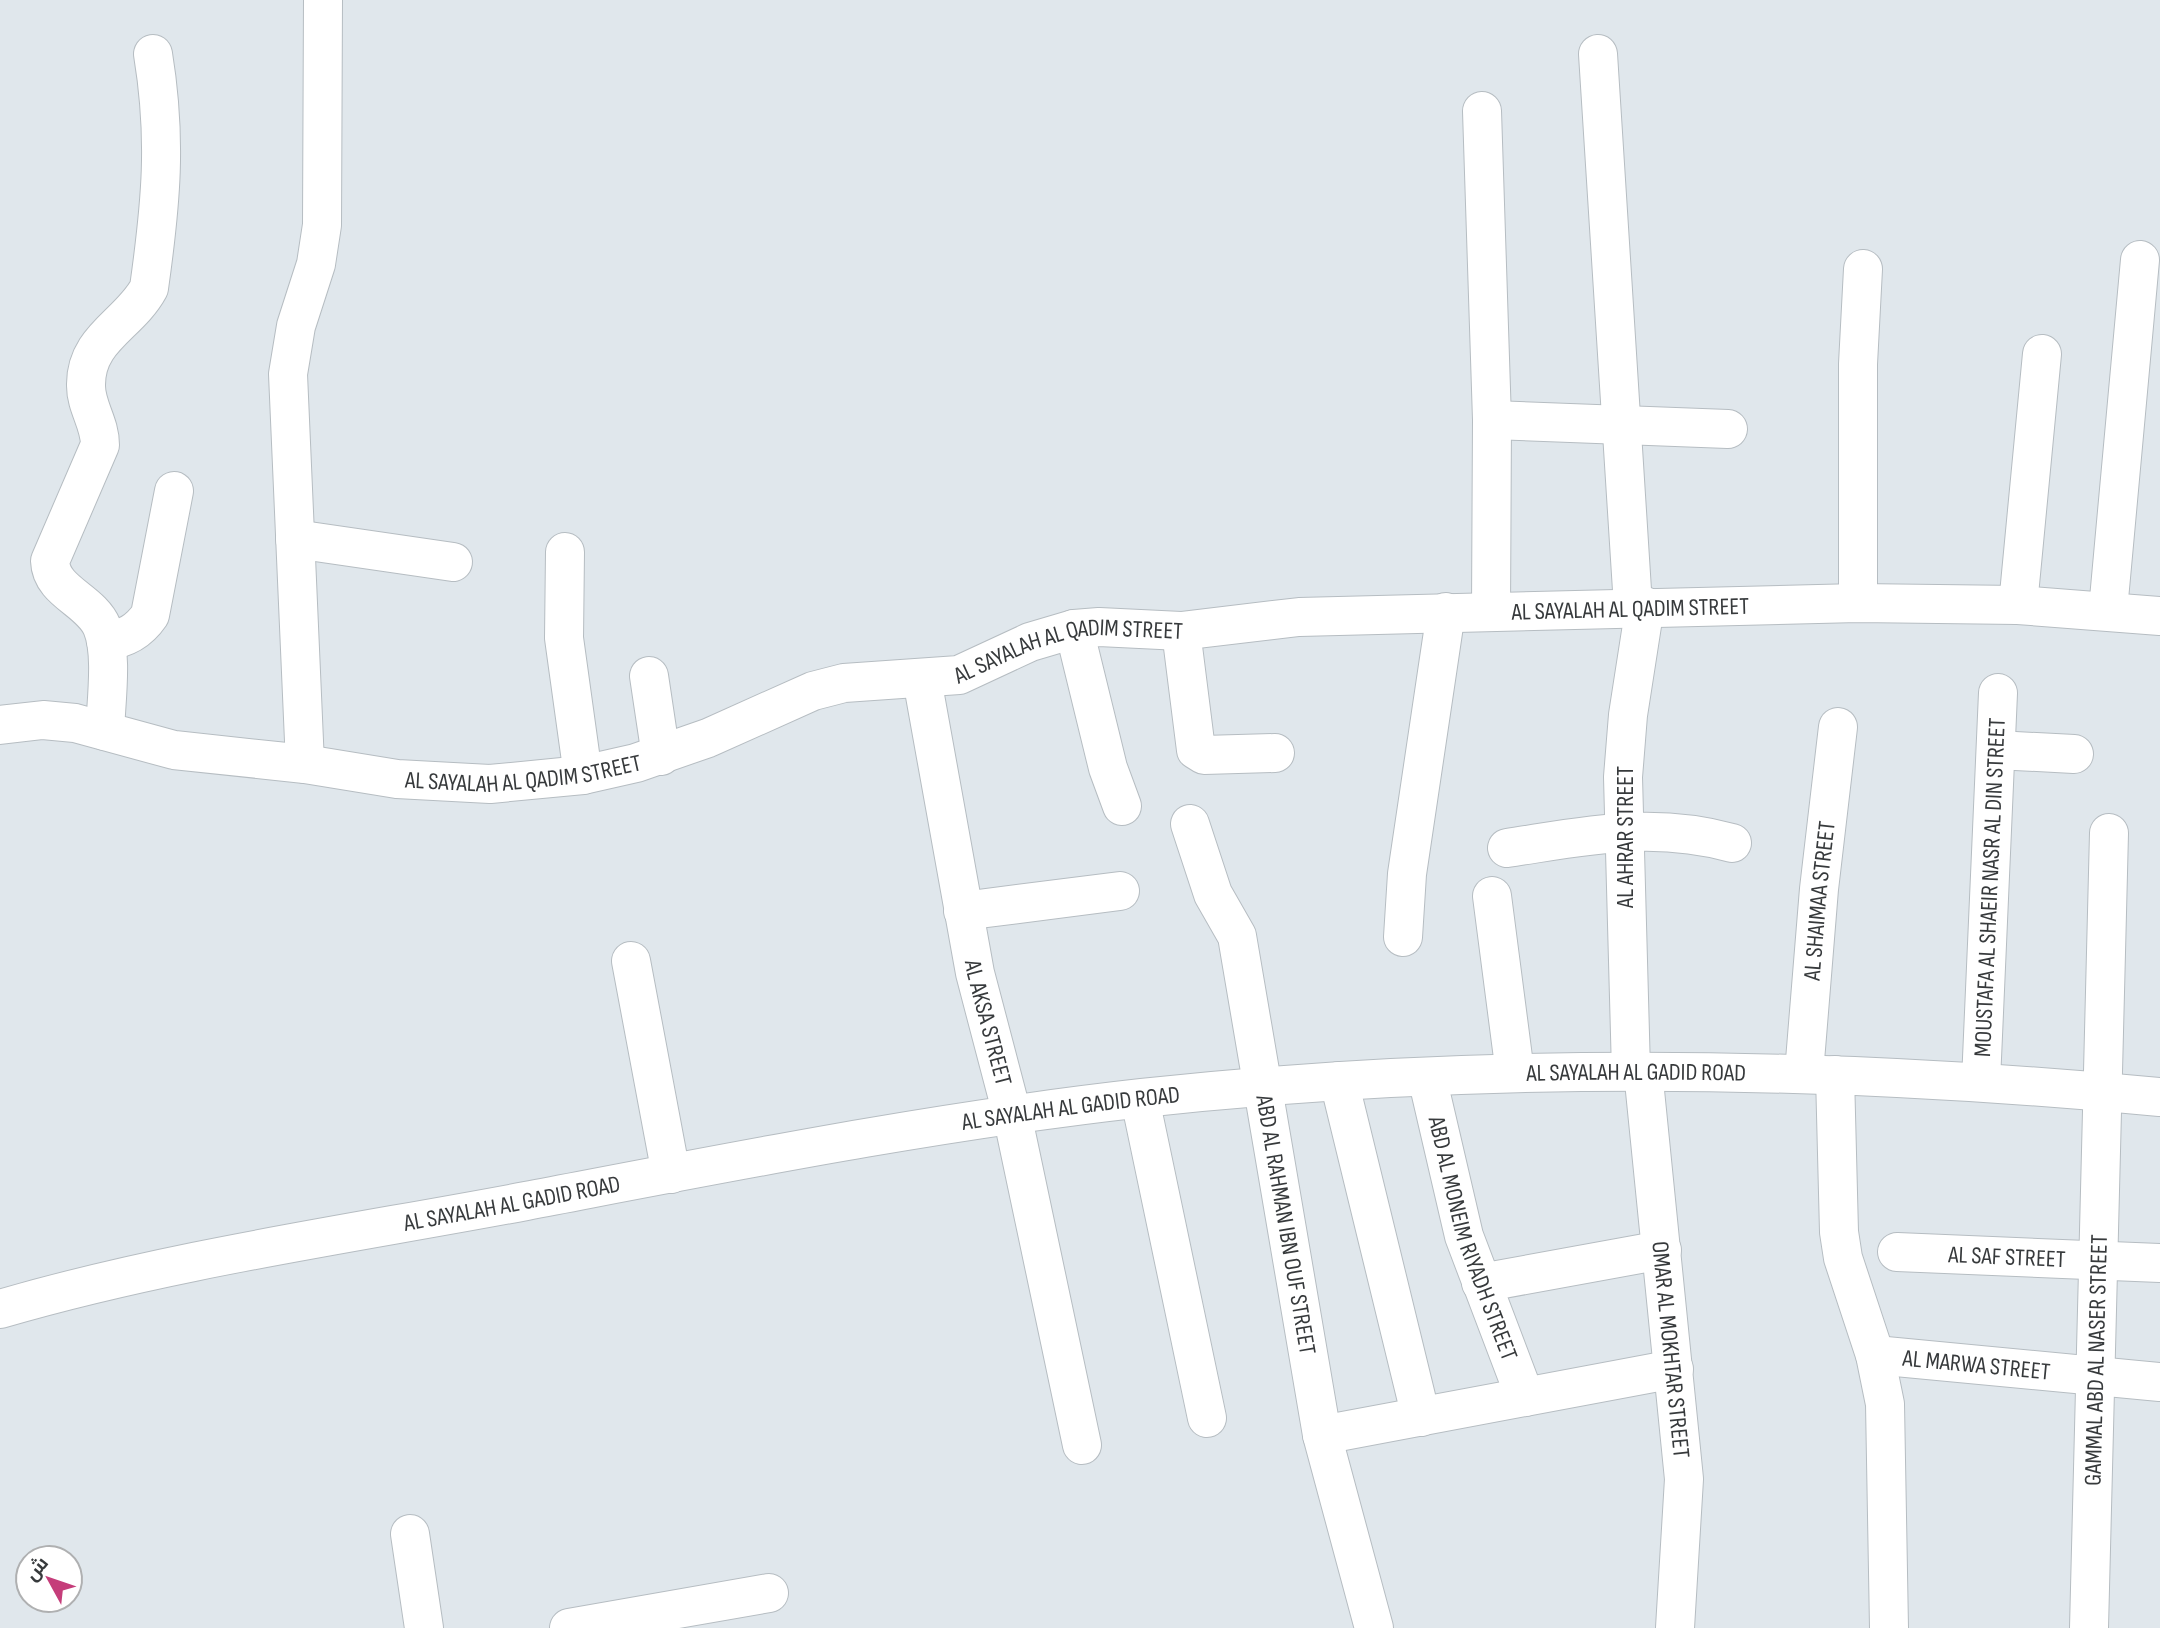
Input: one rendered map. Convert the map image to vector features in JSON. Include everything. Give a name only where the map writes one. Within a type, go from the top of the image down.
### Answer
[{"type":"street","points":[[305,764],[288,374],[296,326],[316,264],[322,225],[323,0]]},
{"type":"street","points":[[105,731],[106,641],[94,613],[54,578],[50,561],[100,444],[100,432],[90,410],[85,388],[88,365],[97,344],[141,304],[149,288],[163,179],[163,137],[153,54]]},
{"type":"street","name":"AL AHRAR STREET","points":[[1598,54],[1621,425],[1639,606],[1625,746],[1623,830],[1637,1071]]},
{"type":"street","points":[[1482,111],[1492,421],[1491,611]]},
{"type":"street","points":[[2108,610],[2145,363],[2140,260]]},
{"type":"street","points":[[1858,603],[1858,363],[1863,270]]},
{"type":"street","points":[[2018,605],[2042,354]]},
{"type":"street","points":[[1492,421],[1728,429]]},
{"type":"street","points":[[106,641],[117,640],[136,631],[150,615],[174,491]]},
{"type":"street","points":[[295,538],[453,562]]},
{"type":"street","points":[[565,552],[564,638],[583,775]]},
{"type":"street","name":"AL SAYALAH AL QADIM STREET","points":[[0,725],[43,720],[105,731],[174,750],[443,783],[525,783],[583,775],[662,756],[731,729],[813,691],[844,683],[940,679],[977,670],[1030,642],[1074,629],[1099,627],[1181,631],[1299,617],[1639,606],[1858,603],[2018,605],[2160,616]]},
{"type":"street","points":[[1403,937],[1407,874],[1446,612]]},
{"type":"street","points":[[1074,629],[1108,768],[1122,806]]},
{"type":"street","points":[[1181,631],[1196,750],[1205,755],[1275,752]]},
{"type":"street","points":[[649,676],[662,756]]},
{"type":"street","name":"AL AKSA STREET","points":[[922,679],[982,1004],[1012,1114],[1082,1445]]},
{"type":"street","name":"MOUSTAFA AL SHAEIR NASR AL DIN STREET","points":[[1981,1081],[1998,693]]},
{"type":"street","name":"AL SHAIMAA STREET","points":[[1838,727],[1819,889],[1820,1074],[1843,1258],[1875,1355],[1887,1428],[1889,1628]]},
{"type":"street","points":[[1996,750],[2074,754]]},
{"type":"street","name":"ABD AL RAHMAN IBN OUF STREET","points":[[1190,824],[1213,894],[1237,936],[1322,1435],[1374,1628]]},
{"type":"street","points":[[1507,848],[1623,830],[1689,832],[1732,843]]},
{"type":"street","name":"GAMMAL ABD AL NASER STREET","points":[[2089,1628],[2094,1374],[2105,1092],[2109,833]]},
{"type":"street","points":[[963,911],[1120,891]]},
{"type":"street","points":[[1492,896],[1515,1073]]},
{"type":"street","points":[[631,961],[671,1174]]},
{"type":"street","name":"AL SAYALAH AL GADID ROAD","points":[[0,1309],[146,1273],[671,1174],[904,1131],[1140,1098],[1339,1081],[1637,1071],[1820,1074],[1981,1081],[2160,1097]]},
{"type":"street","name":"OMAR AL MOKHTAR STREET","points":[[1637,1071],[1661,1250],[1685,1502],[1675,1628]]},
{"type":"street","name":"ABD AL MONEIM RIYADH STREET","points":[[1427,1077],[1459,1220],[1525,1397]]},
{"type":"street","points":[[1339,1081],[1421,1417]]},
{"type":"street","points":[[1140,1098],[1207,1418]]},
{"type":"street","points":[[1481,1283],[1661,1250]]},
{"type":"street","name":"AL SAF STREET","points":[[1898,1252],[2160,1263]]},
{"type":"street","name":"AL MARWA STREET","points":[[1875,1355],[2160,1382]]},
{"type":"street","points":[[1322,1435],[1674,1369]]},
{"type":"street","points":[[410,1534],[424,1628]]},
{"type":"street","points":[[569,1628],[769,1593]]}]
